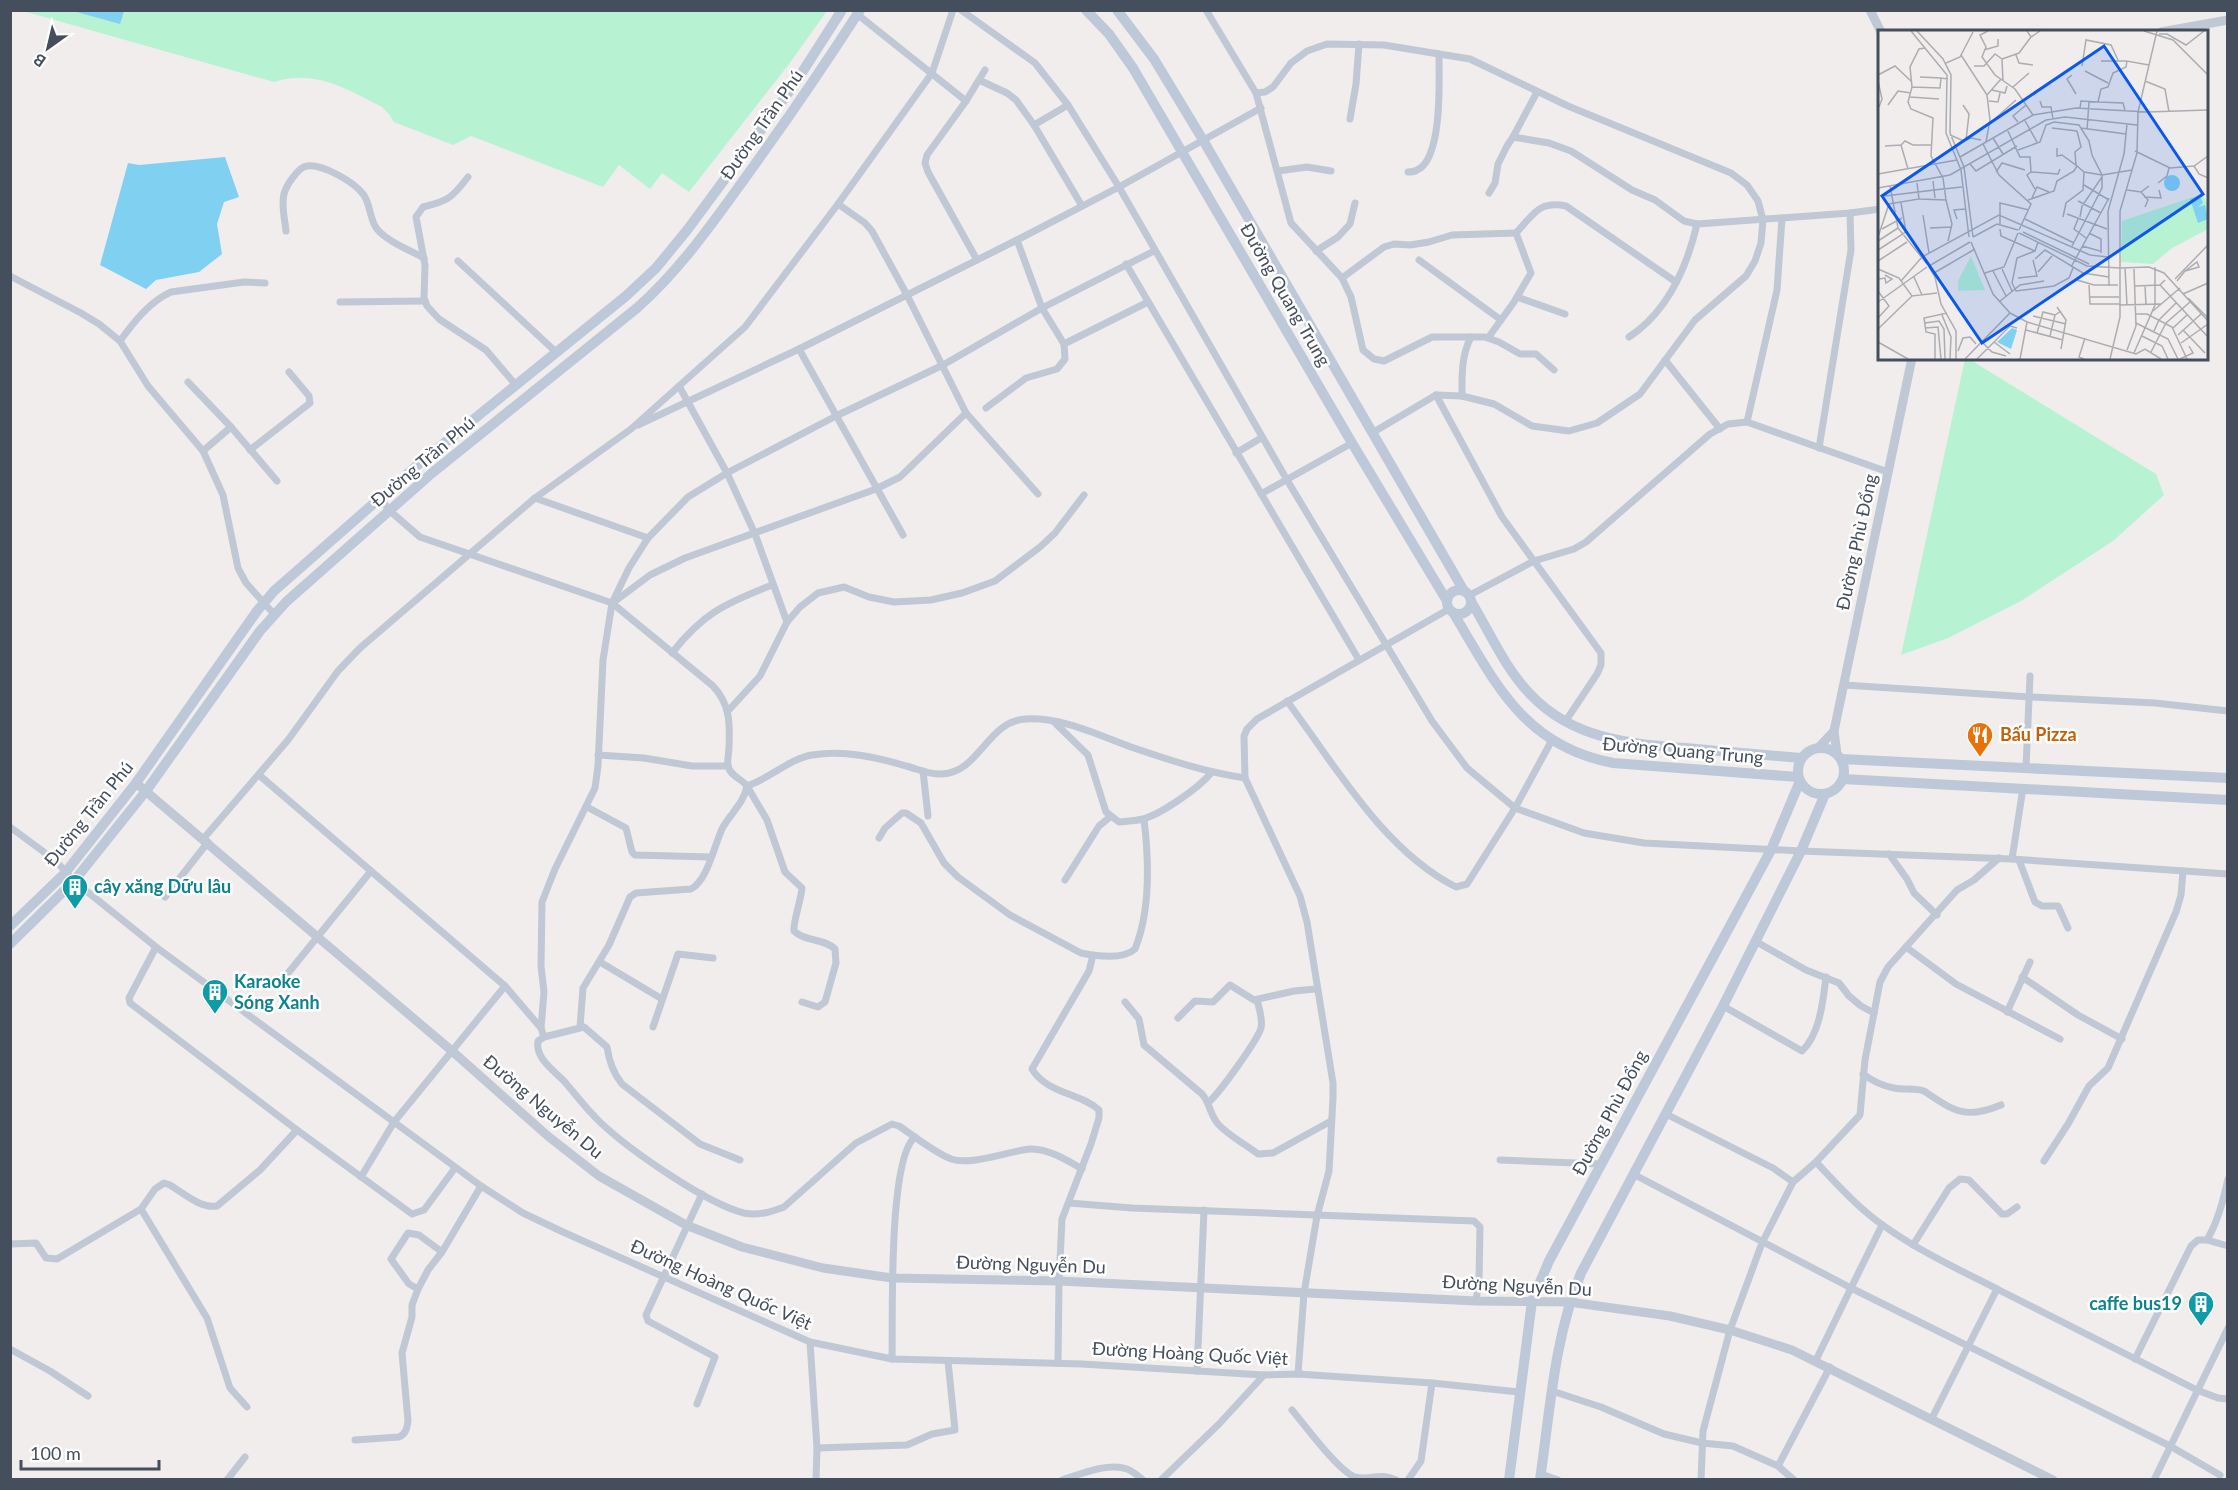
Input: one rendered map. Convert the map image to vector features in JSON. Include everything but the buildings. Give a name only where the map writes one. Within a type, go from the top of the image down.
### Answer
[{"type":"main road","name":"Đường Trần Phú","points":[[10,926],[70,877],[274,591],[515,384],[626,296],[667,255],[794,85],[842,10]]},
{"type":"main road","name":"Đường Quang Trung","points":[[1086,10],[1122,51],[1450,608],[1513,707],[1529,724],[1552,740],[1573,752],[1592,759],[1613,763],[1799,779]]},
{"type":"main road","name":"Đường Quang Trung","points":[[1117,10],[1154,59],[1203,140],[1468,597],[1529,694],[1565,722],[1598,737],[1616,741],[1801,758]]},
{"type":"main road","name":"Đường Trần Phú","points":[[10,944],[146,791],[274,614],[432,473],[637,308],[667,280],[703,236],[792,112],[859,12]]},
{"type":"main road","points":[[1453,592],[1468,597],[1466,613],[1450,608],[1453,592]]},
{"type":"main road","points":[[1839,757],[1844,769],[1843,779],[1836,789],[1825,794],[1810,791],[1799,779],[1798,767],[1801,758],[1809,750],[1819,747],[1826,748],[1839,757],[2228,778]]},
{"type":"main road","name":"Đường Phù Đổng","points":[[1509,1479],[1532,1301],[1549,1261],[1771,850],[1799,779]]},
{"type":"main road","points":[[1843,779],[2228,800]]},
{"type":"main road","points":[[1540,1477],[1552,1391],[1569,1302],[1581,1273],[1723,1006],[1801,851],[1825,794]]},
{"type":"street","points":[[165,897],[206,840],[300,726],[348,660],[535,498],[631,429],[745,327],[838,204],[932,73],[952,10]]},
{"type":"street","points":[[961,10],[1035,63],[1068,105],[1119,187],[1261,438],[1432,721],[1467,768],[1515,808],[1584,833],[1644,843],[1999,858],[2228,874]]},
{"type":"street","points":[[1206,10],[1256,93],[1262,108],[1291,223],[1342,278],[1351,297],[1363,350],[1374,359],[1384,362],[1432,337],[1488,338],[1520,354],[1536,354],[1554,370]]},
{"type":"street","points":[[1870,10],[1880,30]]},
{"type":"street","points":[[2171,30],[2228,18],[2226,10]]},
{"type":"street","points":[[859,12],[966,101]]},
{"type":"street","points":[[1256,93],[1265,93],[1273,87],[1291,63],[1307,51],[1327,44],[1384,45],[1470,59],[1537,92],[1731,173],[1747,185],[1758,201],[1763,220],[1761,243],[1755,261],[1746,276],[1695,320],[1640,393],[1597,423],[1569,431],[1532,426],[1494,404],[1461,396],[1436,395],[1372,433]]},
{"type":"street","points":[[1350,119],[1359,44]]},
{"type":"street","points":[[1408,172],[1418,170],[1424,165],[1437,130],[1439,54]]},
{"type":"street","points":[[977,260],[925,163],[927,155],[985,70]]},
{"type":"street","points":[[979,80],[1002,90],[1016,100],[1034,124],[1082,206]]},
{"type":"street","points":[[1489,193],[1495,183],[1498,164],[1537,92]]},
{"type":"street","points":[[1034,124],[1068,105]]},
{"type":"street","points":[[631,429],[799,349],[1017,240],[1262,108]]},
{"type":"street","points":[[1513,137],[1549,143],[1571,151],[1632,190],[1655,200],[1684,221],[1696,224],[1878,209]]},
{"type":"street","points":[[286,231],[285,192],[300,169],[314,166],[333,172],[360,191],[366,198],[376,228],[424,258]]},
{"type":"street","points":[[1278,171],[1307,167],[1331,171]]},
{"type":"street","points":[[468,177],[451,197],[437,204],[423,207],[416,217],[424,258],[425,301],[439,319],[486,350],[515,384]]},
{"type":"street","points":[[838,204],[865,223],[872,231],[966,413],[1038,494]]},
{"type":"street","points":[[1316,251],[1338,237],[1350,224],[1355,204]]},
{"type":"street","points":[[1342,278],[1384,247],[1394,244],[1410,245],[1430,242],[1452,235],[1516,233],[1543,205],[1554,204],[1566,206],[1677,282]]},
{"type":"street","points":[[1819,448],[1851,250],[1850,213]]},
{"type":"street","points":[[1747,422],[1777,290],[1782,218]]},
{"type":"street","points":[[1629,337],[1641,329],[1661,306],[1677,282],[1690,252],[1696,224]]},
{"type":"street","points":[[1488,338],[1532,273],[1516,233]]},
{"type":"street","points":[[986,408],[1026,378],[1057,369],[1065,359],[1064,344],[1042,308],[1017,240]]},
{"type":"street","points":[[541,1028],[544,992],[541,966],[542,902],[555,869],[595,788],[603,660],[612,603],[629,568],[648,538],[688,497],[727,473],[836,416],[943,365],[1042,308],[1154,251]]},
{"type":"street","points":[[1419,260],[1501,320]]},
{"type":"street","points":[[458,261],[556,352]]},
{"type":"street","points":[[1126,264],[1359,660]]},
{"type":"street","points":[[10,276],[99,324],[120,341],[148,386],[203,451],[223,495],[238,568],[246,583],[274,614]]},
{"type":"street","points":[[120,341],[139,317],[165,294],[179,290],[215,288],[244,282],[265,283]]},
{"type":"street","points":[[1517,297],[1565,314]]},
{"type":"street","points":[[340,302],[425,301]]},
{"type":"street","points":[[1064,344],[1148,303]]},
{"type":"street","points":[[1461,396],[1463,357],[1471,337]]},
{"type":"street","points":[[799,349],[903,535]]},
{"type":"street","points":[[1665,360],[1720,429]]},
{"type":"street","name":"Đường Phù Đổng","points":[[1839,757],[1834,731],[1912,360]]},
{"type":"street","points":[[250,450],[309,403],[309,396],[289,372]]},
{"type":"street","points":[[188,382],[231,427],[277,482]]},
{"type":"street","points":[[679,386],[727,473],[754,534],[787,622]]},
{"type":"street","points":[[1436,395],[1502,517],[1601,653],[1601,665],[1597,674],[1565,722]]},
{"type":"street","points":[[612,603],[665,567],[685,558],[896,480],[966,413]]},
{"type":"street","points":[[1468,597],[1534,561],[1574,549],[1586,542],[1710,434],[1728,424],[1747,422],[1888,472]]},
{"type":"street","points":[[203,451],[231,427]]},
{"type":"street","points":[[1236,453],[1261,438]]},
{"type":"street","points":[[1261,494],[1352,443]]},
{"type":"street","points":[[728,711],[760,676],[787,622],[809,599],[826,590],[844,586],[868,597],[894,602],[931,600],[962,593],[995,581],[1048,540],[1084,495]]},
{"type":"street","points":[[380,498],[390,511],[420,537],[612,603],[720,693],[728,711],[730,723],[728,766],[731,772],[747,786],[766,820],[785,872],[802,888],[794,930],[801,936],[835,948],[836,963],[825,1002],[818,1007],[802,1002]]},
{"type":"street","points":[[535,498],[648,538]]},
{"type":"street","points":[[672,653],[693,628],[715,610],[733,600],[772,585]]},
{"type":"street","points":[[1298,1374],[1304,1293],[1317,1216],[1329,1171],[1333,1083],[1307,922],[1300,896],[1245,778],[1243,745],[1247,729],[1257,719],[1450,608]]},
{"type":"street","points":[[2026,768],[2030,676]]},
{"type":"street","points":[[1844,685],[2030,698],[2155,703],[2228,711]]},
{"type":"street","points":[[1287,701],[1360,800],[1404,852],[1456,887],[1467,884],[1515,808],[1552,740]]},
{"type":"street","points":[[747,786],[758,783],[810,755],[842,753],[870,756],[923,771],[938,774],[953,773],[966,766],[989,739],[1010,723],[1025,719],[1066,723],[1211,773],[1245,778]]},
{"type":"street","points":[[1055,723],[1088,755],[1106,812],[1119,822],[1144,819],[1190,793],[1211,773]]},
{"type":"street","points":[[1819,747],[1834,731]]},
{"type":"street","points":[[598,755],[644,758],[692,766],[728,766]]},
{"type":"street","points":[[923,771],[928,816]]},
{"type":"street","points":[[259,775],[505,986],[541,1028],[544,1037]]},
{"type":"street","name":"Đường Nguyễn Du","points":[[136,783],[206,840],[549,1137],[599,1176],[686,1225],[742,1247],[798,1263],[892,1278],[1059,1281],[1476,1301],[1569,1302],[1670,1316],[1775,1343],[1816,1360],[2053,1479]]},
{"type":"street","points":[[580,1027],[583,988],[600,962],[630,897],[643,892],[690,889],[701,879],[724,826],[742,800],[747,786]]},
{"type":"street","points":[[2023,788],[2016,859],[2035,902],[2042,906],[2058,906],[2068,928]]},
{"type":"street","points":[[587,807],[626,828],[632,852],[635,855],[711,857]]},
{"type":"street","points":[[879,838],[885,828],[902,813],[911,816],[921,823],[944,863],[958,876],[1010,915],[1081,953],[1093,956],[1130,953],[1135,949],[1139,940],[1144,924],[1147,876],[1144,819]]},
{"type":"street","points":[[1065,880],[1099,826],[1110,817]]},
{"type":"street","name":"Đường Hoàng Quốc Việt","points":[[10,828],[56,861],[70,877],[156,947],[455,1168],[523,1213],[810,1342],[892,1359],[1058,1363],[1264,1375],[1298,1374],[1432,1383],[1519,1392]]},
{"type":"street","points":[[1889,854],[1914,893],[1937,915]]},
{"type":"street","points":[[1701,1479],[1703,1431],[1730,1330],[1762,1243],[1793,1182],[1816,1162],[1860,1115],[1863,1074],[1880,982],[1888,967],[1957,891],[1974,880],[1999,858]]},
{"type":"street","points":[[280,983],[371,871]]},
{"type":"street","points":[[2044,1161],[2089,1086],[2108,1068],[2122,1040],[2176,912],[2181,895],[2183,871]]},
{"type":"street","points":[[1755,941],[1806,970],[1839,983],[1861,1006],[1874,1012]]},
{"type":"street","points":[[1906,946],[1956,984],[2060,1039]]},
{"type":"street","points":[[156,947],[129,998],[130,1003],[297,1130],[408,1212],[419,1213],[424,1210],[455,1168]]},
{"type":"street","points":[[653,1027],[678,954],[713,958]]},
{"type":"street","points":[[1058,1363],[1062,1218],[1082,1168],[1096,1127],[1099,1110],[1093,1104],[1068,1096],[1046,1083],[1032,1069],[1089,971],[1093,956]]},
{"type":"street","points":[[600,962],[662,999]]},
{"type":"street","points":[[2007,1012],[2030,962]]},
{"type":"street","points":[[1723,1006],[1802,1051],[1816,1027],[1826,977]]},
{"type":"street","points":[[2022,977],[2122,1040]]},
{"type":"street","points":[[1178,1018],[1195,1001],[1214,1002],[1230,985],[1251,999],[1257,1000],[1294,991],[1316,989]]},
{"type":"street","points":[[361,1177],[394,1122],[505,986]]},
{"type":"street","points":[[1209,1102],[1258,1035],[1261,1021],[1257,1000]]},
{"type":"street","points":[[1125,1002],[1139,1019],[1144,1046],[1202,1094],[1209,1102],[1218,1124],[1258,1154],[1273,1153],[1331,1121]]},
{"type":"street","points":[[740,1160],[700,1144],[622,1084],[612,1068],[607,1047],[593,1033],[580,1027],[544,1037],[538,1041],[539,1054],[600,1122],[626,1144],[702,1194],[743,1213],[770,1212],[791,1202],[856,1143],[884,1126],[896,1124],[952,1160],[1000,1157],[1029,1149],[1039,1149],[1064,1158],[1082,1168]]},
{"type":"street","points":[[1863,1074],[1869,1079],[1894,1088],[1924,1091],[1957,1111],[1980,1114],[2001,1105]]},
{"type":"street","points":[[1666,1114],[1773,1168],[1793,1182]]},
{"type":"street","points":[[10,1244],[36,1243],[46,1258],[57,1259],[141,1209],[155,1190],[164,1183],[203,1205],[211,1207],[223,1204],[260,1170],[297,1130]]},
{"type":"street","points":[[892,1359],[892,1278],[901,1168],[907,1148],[915,1137]]},
{"type":"street","points":[[1500,1161],[1601,1164]]},
{"type":"street","points":[[1816,1162],[1848,1196],[1882,1225],[1913,1245],[2198,1390],[2218,1398],[2228,1399]]},
{"type":"street","points":[[1633,1174],[1762,1243],[2170,1446],[2220,1475]]},
{"type":"street","points":[[1913,1245],[1949,1188],[1960,1179],[1969,1180],[2002,1214],[2007,1214],[2017,1207]]},
{"type":"street","points":[[2206,1240],[2222,1205],[2228,1179]]},
{"type":"street","points":[[355,1440],[399,1437],[406,1430],[408,1421],[402,1353],[412,1317],[412,1305],[428,1270],[442,1252],[481,1186]]},
{"type":"street","points":[[697,1404],[715,1356],[647,1318],[646,1315],[702,1194]]},
{"type":"street","points":[[1069,1203],[1317,1216],[1474,1221],[1480,1227],[1479,1280],[1476,1301]]},
{"type":"street","points":[[141,1209],[207,1318],[230,1388],[247,1407]]},
{"type":"street","points":[[1197,1371],[1204,1210]]},
{"type":"street","points":[[1816,1360],[1882,1225]]},
{"type":"street","points":[[418,1289],[410,1284],[392,1259],[402,1240],[408,1233],[413,1232],[442,1252]]},
{"type":"street","points":[[2135,1359],[2191,1246],[2198,1240],[2206,1240],[2228,1246]]},
{"type":"street","points":[[1932,1418],[1997,1289]]},
{"type":"street","points":[[2154,1479],[2228,1328]]},
{"type":"street","points":[[810,1342],[817,1448],[816,1479]]},
{"type":"street","points":[[10,1349],[50,1371],[88,1396]]},
{"type":"street","points":[[817,1448],[907,1445],[932,1434],[955,1430],[948,1361]]},
{"type":"street","points":[[1778,1466],[1830,1367]]},
{"type":"street","points":[[1161,1479],[1227,1416],[1264,1375]]},
{"type":"street","points":[[1401,1479],[1407,1479],[1421,1461],[1432,1383]]},
{"type":"street","points":[[1552,1391],[1602,1407],[1664,1434],[1702,1443],[1733,1446],[1778,1466],[1794,1479]]},
{"type":"street","points":[[1292,1410],[1341,1467],[1353,1476],[1361,1478],[1384,1475],[1396,1479]]},
{"type":"street","points":[[227,1479],[245,1457]]},
{"type":"street","points":[[1062,1479],[1100,1469],[1120,1467],[1129,1469],[1143,1479]]},
{"type":"street","points":[[1540,1477],[1558,1479]]},
{"type":"green space","points":[[23,11],[827,11],[789,64],[689,192],[662,173],[650,189],[619,165],[603,187],[471,136],[453,145],[394,122],[382,107],[343,88],[317,79],[303,78],[274,82]]},
{"type":"green space","points":[[1965,360],[1971,360],[2156,474],[2164,495],[2113,541],[2021,601],[1948,638],[1901,655]]},
{"type":"water","points":[[73,11],[124,11],[120,24]]},
{"type":"water","points":[[225,157],[239,197],[224,202],[217,224],[222,254],[199,272],[156,280],[146,289],[100,265],[128,163],[139,165]]},
{"type":"place","name":"Bấu Pizza","points":[[1980,758]]},
{"type":"place","name":"cây xăng Dữu lâu","points":[[75,910]]},
{"type":"place","name":"Karaoke Sóng Xanh","points":[[215,1015]]},
{"type":"place","name":"caffe bus19","points":[[2201,1327]]}]
